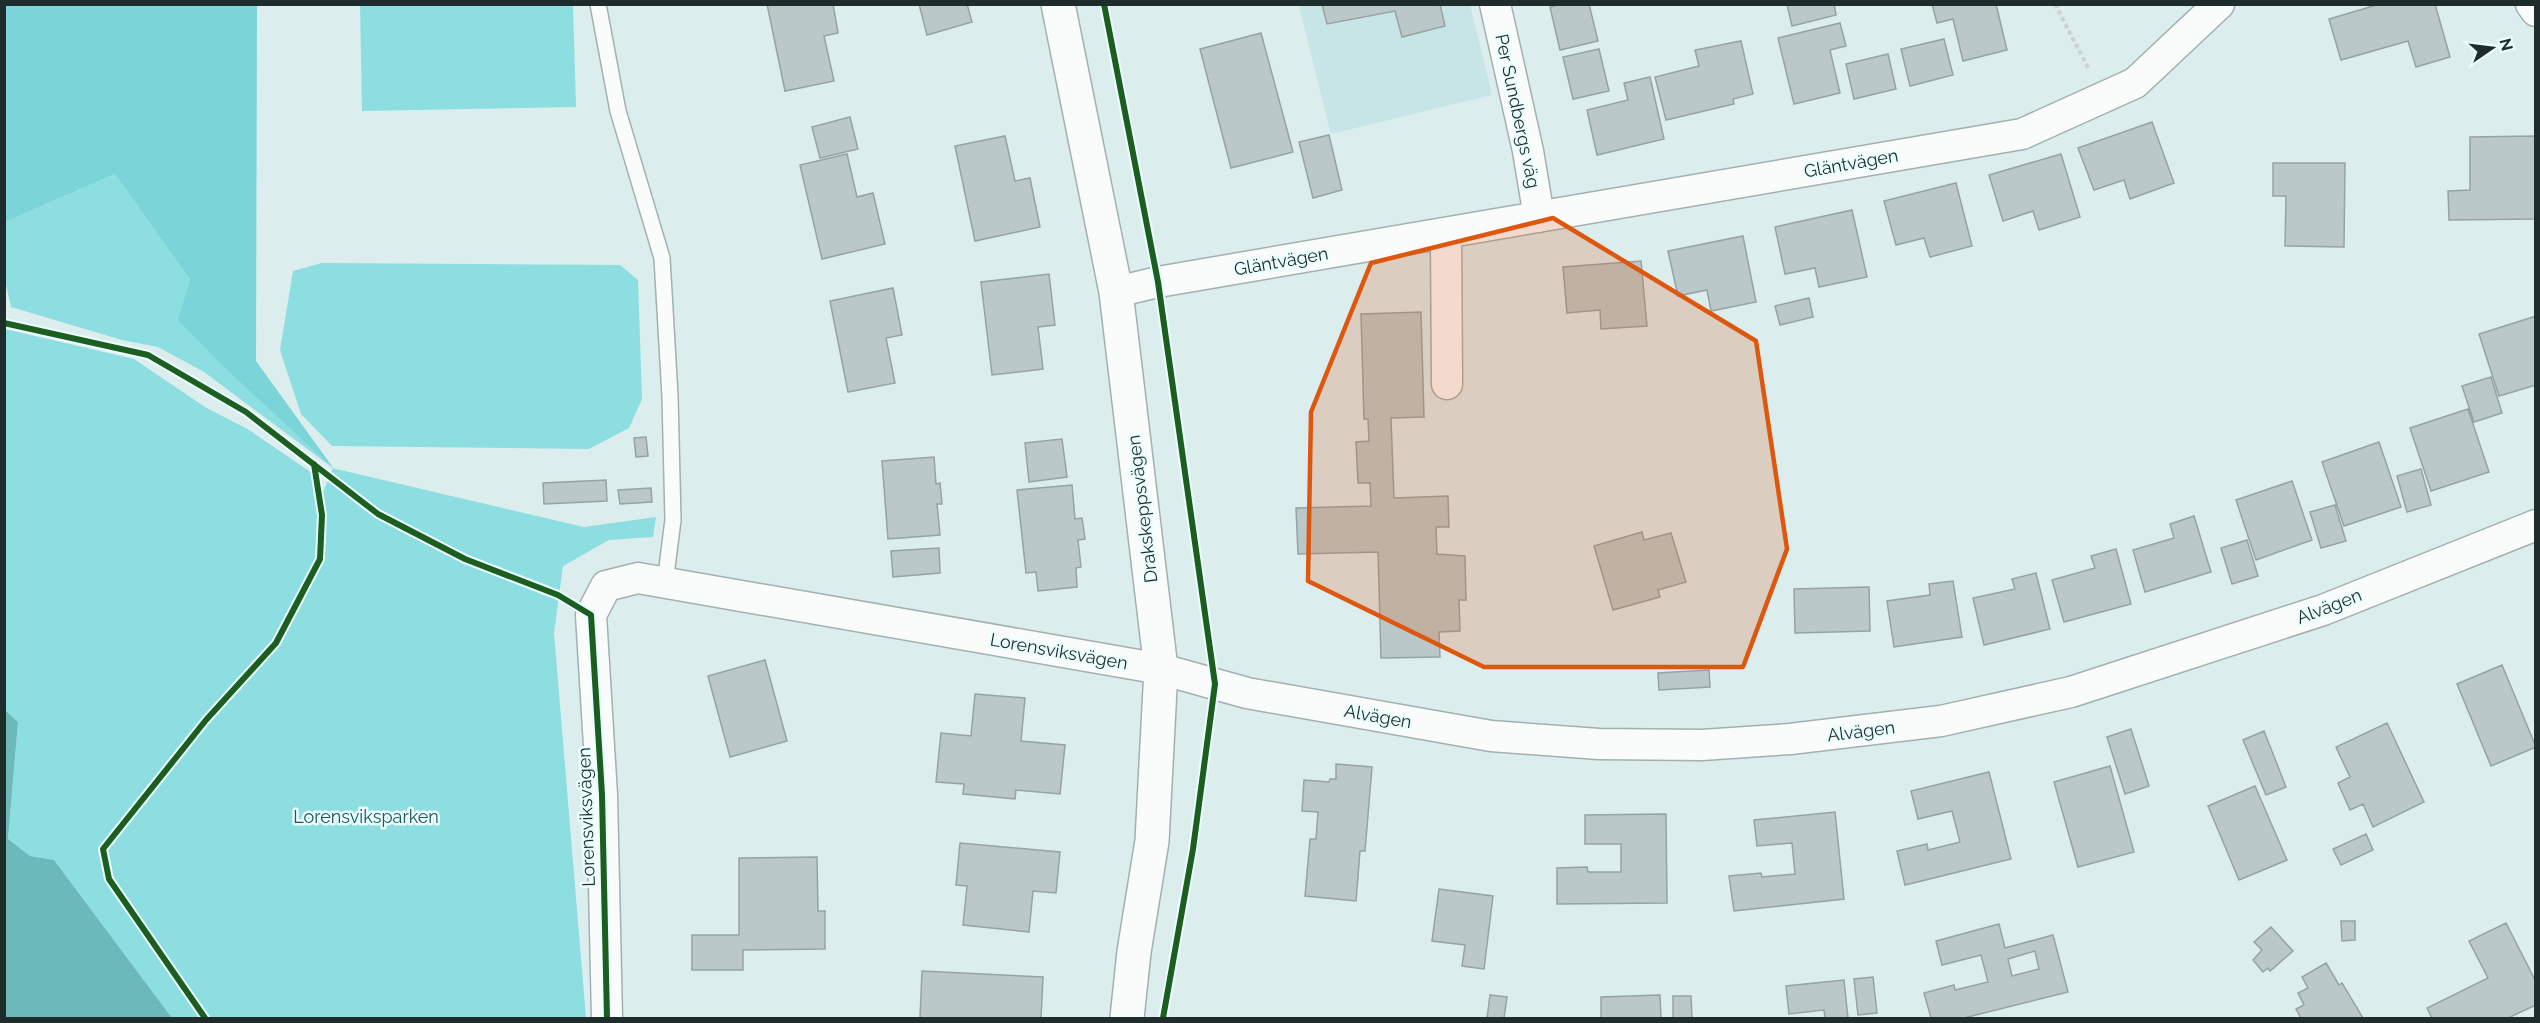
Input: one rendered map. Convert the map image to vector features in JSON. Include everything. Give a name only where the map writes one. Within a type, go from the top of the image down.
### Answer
[{"type":"street","name":"Drakskeppsvägen","points":[[1058,4],[1116,292],[1161,669],[1152,841],[1127,1018]]},
{"type":"street","name":"Per Sundbergs väg","points":[[1495,4],[1528,151],[1539,217]]},
{"type":"street","name":"Gläntvägen","points":[[1116,292],[1158,282],[2022,134],[2135,83],[2218,4]]},
{"type":"street","points":[[2531,4],[2535,11]]},
{"type":"street","points":[[1446,233],[1447,384]]},
{"type":"street","name":"Alvägen","points":[[1161,669],[1247,693],[1491,736],[1599,744],[1702,745],[1790,739],[1941,721],[2071,692],[2323,610],[2535,525]]},
{"type":"street","name":"Lorensviksvägen","points":[[607,1018],[602,795],[591,615],[606,586],[638,578],[1161,669]]},
{"type":"lane","points":[[598,4],[618,111],[662,258],[670,396],[673,520],[665,583]]},
{"type":"path","points":[[2055,4],[2103,97]]},
{"type":"highlighted area","points":[[1553,218],[1756,341],[1787,549],[1743,667],[1484,667],[1308,581],[1311,412],[1371,263]]},
{"type":"shaded area","points":[[5,4],[257,5],[256,361],[334,469],[224,367],[178,320],[190,280],[115,174],[5,222]]},
{"type":"shaded area","points":[[1299,5],[1470,5],[1492,95],[1331,134]]},
{"type":"shaded area","points":[[5,710],[18,722],[8,839],[30,856],[54,860],[172,1018],[5,1018]]},
{"type":"green space","points":[[360,5],[573,5],[576,107],[362,111]]},
{"type":"green space","points":[[115,174],[190,280],[331,466],[204,372],[158,347],[122,340],[11,307],[5,280],[5,222]]},
{"type":"green space","points":[[322,263],[620,265],[638,280],[642,399],[629,428],[589,449],[332,446],[301,414],[280,350],[293,271]]},
{"type":"green space","name":"Lorensviksparken","points":[[5,329],[134,359],[205,407],[249,430],[312,473],[318,504],[333,468],[584,527],[656,517],[653,537],[609,540],[563,566],[554,633],[586,1018],[172,1018],[54,860],[30,856],[8,839],[18,722],[5,710]]},
{"type":"building","points":[[767,4],[833,4],[838,33],[824,36],[834,81],[785,91]]},
{"type":"building","points":[[919,4],[967,4],[972,22],[927,35]]},
{"type":"building","points":[[1322,4],[1440,4],[1445,26],[1402,37],[1395,11],[1327,24]]},
{"type":"building","points":[[1561,4],[1589,4],[1598,41],[1560,50],[1550,7]]},
{"type":"building","points":[[1787,4],[1834,4],[1836,15],[1792,26]]},
{"type":"building","points":[[1932,4],[1996,4],[2007,50],[1963,61],[1953,19],[1937,23]]},
{"type":"building","points":[[2380,4],[2435,4],[2450,57],[2416,67],[2408,41],[2341,60],[2329,19]]},
{"type":"building","points":[[1840,23],[1846,46],[1830,50],[1840,93],[1794,104],[1778,38]]},
{"type":"building","points":[[1261,33],[1293,152],[1231,168],[1200,49]]},
{"type":"building","points":[[1944,39],[1953,75],[1910,86],[1901,49]]},
{"type":"building","points":[[1741,41],[1753,94],[1733,99],[1734,104],[1666,120],[1655,77],[1699,66],[1695,50]]},
{"type":"building","points":[[1599,49],[1609,91],[1573,99],[1563,57]]},
{"type":"building","points":[[1888,54],[1896,89],[1854,99],[1846,64]]},
{"type":"building","points":[[1650,77],[1664,139],[1597,155],[1587,110],[1628,100],[1624,83]]},
{"type":"building","points":[[850,117],[858,149],[820,158],[812,127]]},
{"type":"building","points":[[2152,122],[2174,183],[2130,199],[2124,180],[2094,190],[2078,148]]},
{"type":"building","points":[[1329,135],[1342,190],[1313,198],[1299,142]]},
{"type":"building","points":[[1005,136],[1015,181],[1030,178],[1040,227],[975,241],[955,146]]},
{"type":"building","points":[[2536,136],[2536,219],[2449,220],[2448,191],[2470,190],[2470,137]]},
{"type":"building","points":[[847,154],[857,197],[873,193],[885,244],[822,259],[800,165]]},
{"type":"building","points":[[2061,154],[2080,217],[2039,230],[2033,211],[2003,221],[1989,175]]},
{"type":"building","points":[[2273,163],[2345,163],[2344,247],[2285,246],[2286,196],[2273,196]]},
{"type":"building","points":[[1956,183],[1972,246],[1930,257],[1924,238],[1896,245],[1884,201]]},
{"type":"building","points":[[1852,210],[1867,277],[1819,287],[1815,268],[1785,274],[1775,227]]},
{"type":"building","points":[[1743,236],[1756,302],[1711,311],[1707,290],[1678,296],[1668,251]]},
{"type":"building","points":[[1641,261],[1647,326],[1601,329],[1600,310],[1567,313],[1563,267]]},
{"type":"building","points":[[1049,274],[1055,325],[1038,327],[1043,369],[992,375],[981,282]]},
{"type":"building","points":[[893,288],[902,335],[886,338],[895,383],[848,392],[830,301]]},
{"type":"building","points":[[1809,298],[1813,317],[1780,325],[1775,306]]},
{"type":"building","points":[[1421,312],[1424,417],[1391,418],[1394,498],[1448,496],[1449,527],[1436,527],[1437,554],[1465,556],[1466,600],[1459,600],[1460,631],[1439,632],[1440,657],[1381,658],[1378,552],[1298,554],[1296,508],[1371,506],[1370,483],[1358,483],[1356,442],[1369,441],[1368,419],[1364,419],[1361,314]]},
{"type":"building","points":[[2536,316],[2536,385],[2499,396],[2479,334]]},
{"type":"building","points":[[2491,377],[2502,413],[2474,422],[2462,386]]},
{"type":"building","points":[[2468,409],[2489,472],[2431,491],[2410,428]]},
{"type":"building","points":[[646,437],[648,456],[636,457],[634,438]]},
{"type":"building","points":[[1062,439],[1067,477],[1029,482],[1025,443]]},
{"type":"building","points":[[2379,442],[2401,507],[2344,526],[2322,462]]},
{"type":"building","points":[[934,457],[936,484],[940,483],[942,504],[937,504],[940,535],[888,539],[882,461]]},
{"type":"building","points":[[2421,469],[2431,505],[2407,512],[2397,476]]},
{"type":"building","points":[[606,480],[607,501],[544,504],[543,483]]},
{"type":"building","points":[[2292,481],[2312,540],[2256,560],[2236,500]]},
{"type":"building","points":[[1072,485],[1075,519],[1082,518],[1085,539],[1078,540],[1081,567],[1076,568],[1077,587],[1038,591],[1036,572],[1026,573],[1017,490]]},
{"type":"building","points":[[651,488],[652,502],[620,504],[618,490]]},
{"type":"building","points":[[2335,505],[2346,541],[2321,548],[2310,512]]},
{"type":"building","points":[[2194,516],[2211,572],[2145,592],[2133,550],[2174,538],[2170,524]]},
{"type":"building","points":[[1642,532],[1644,540],[1671,533],[1686,582],[1658,590],[1660,597],[1613,610],[1594,546]]},
{"type":"building","points":[[2247,540],[2258,576],[2232,584],[2221,548]]},
{"type":"building","points":[[939,548],[940,573],[893,577],[891,551]]},
{"type":"building","points":[[2116,549],[2131,604],[2064,622],[2052,580],[2095,568],[2091,556]]},
{"type":"building","points":[[2036,573],[2050,629],[1984,645],[1973,598],[2015,589],[2012,579]]},
{"type":"building","points":[[1953,581],[1962,637],[1894,647],[1887,601],[1930,595],[1929,584]]},
{"type":"building","points":[[1869,587],[1870,631],[1795,633],[1794,589]]},
{"type":"building","points":[[765,660],[787,741],[730,757],[708,676]]},
{"type":"building","points":[[2502,665],[2536,747],[2491,766],[2457,684]]},
{"type":"building","points":[[1709,670],[1710,687],[1659,690],[1658,673]]},
{"type":"building","points":[[975,694],[1025,698],[1021,741],[1065,745],[1060,794],[1016,790],[1015,799],[963,794],[964,784],[936,782],[941,733],[971,736]]},
{"type":"building","points":[[2387,723],[2424,802],[2373,827],[2363,804],[2350,810],[2338,783],[2350,777],[2336,747]]},
{"type":"building","points":[[2131,729],[2149,786],[2125,794],[2107,737]]},
{"type":"building","points":[[2264,731],[2286,787],[2266,795],[2243,740]]},
{"type":"building","points":[[1336,764],[1372,767],[1365,851],[1360,851],[1356,901],[1305,896],[1310,839],[1316,839],[1318,812],[1302,811],[1304,780],[1329,782],[1330,779],[1336,779]]},
{"type":"building","points":[[2110,766],[2134,852],[2078,867],[2054,782]]},
{"type":"building","points":[[1989,772],[2011,859],[1905,885],[1897,851],[1927,844],[1928,850],[1960,842],[1952,811],[1918,819],[1911,791]]},
{"type":"building","points":[[2255,786],[2287,860],[2239,880],[2208,806]]},
{"type":"building","points":[[1835,812],[1844,899],[1734,911],[1729,876],[1761,873],[1762,877],[1795,874],[1792,843],[1757,846],[1754,820]]},
{"type":"building","points":[[1666,814],[1667,903],[1557,904],[1557,868],[1587,867],[1588,872],[1621,872],[1621,844],[1585,844],[1585,815]]},
{"type":"building","points":[[2366,834],[2373,850],[2341,865],[2333,849]]},
{"type":"building","points":[[960,843],[1060,852],[1056,893],[1033,891],[1029,932],[963,925],[967,886],[956,885]]},
{"type":"building","points":[[817,857],[818,911],[825,911],[825,949],[743,950],[743,970],[692,970],[692,935],[739,935],[739,858]]},
{"type":"building","points":[[1439,889],[1493,896],[1484,969],[1462,966],[1465,945],[1432,941]]},
{"type":"building","points":[[2341,921],[2355,921],[2355,940],[2342,941]]},
{"type":"building","points":[[2506,923],[2536,982],[2536,1005],[2508,1018],[2432,1018],[2427,1008],[2488,978],[2469,941]]},
{"type":"building","points":[[1999,924],[2005,948],[2053,935],[2068,992],[1964,1018],[1931,1018],[1924,993],[1954,985],[1955,990],[1988,982],[1981,955],[1942,965],[1936,941]],"holes":[[[2035,951],[2039,969],[2012,976],[2008,959]]]},
{"type":"building","points":[[2271,927],[2293,951],[2270,971],[2268,968],[2263,972],[2253,960],[2262,950],[2254,942]]},
{"type":"building","points":[[2326,963],[2339,985],[2342,983],[2363,1018],[2301,1018],[2296,1009],[2304,1005],[2298,993],[2308,988],[2302,977]]},
{"type":"building","points":[[922,971],[1043,977],[1041,1018],[920,1018]]},
{"type":"building","points":[[1873,977],[1877,1013],[1858,1015],[1854,979]]},
{"type":"building","points":[[1844,980],[1848,1018],[1825,1018],[1824,1010],[1789,1014],[1786,986]]},
{"type":"building","points":[[1490,995],[1507,997],[1504,1018],[1487,1018]]},
{"type":"building","points":[[1660,995],[1661,1018],[1601,1018],[1601,997]]},
{"type":"building","points":[[1673,996],[1691,996],[1692,1018],[1673,1018]]},
{"type":"cycle path","points":[[1104,4],[1158,282],[1215,684],[1193,849],[1163,1018]]},
{"type":"cycle path","points":[[4,323],[148,355],[246,412],[378,514],[465,559],[558,595],[591,615],[602,795],[607,1018]]},
{"type":"cycle path","points":[[205,1018],[109,879],[103,849],[206,720],[276,643],[320,559],[322,515],[314,464]]}]
